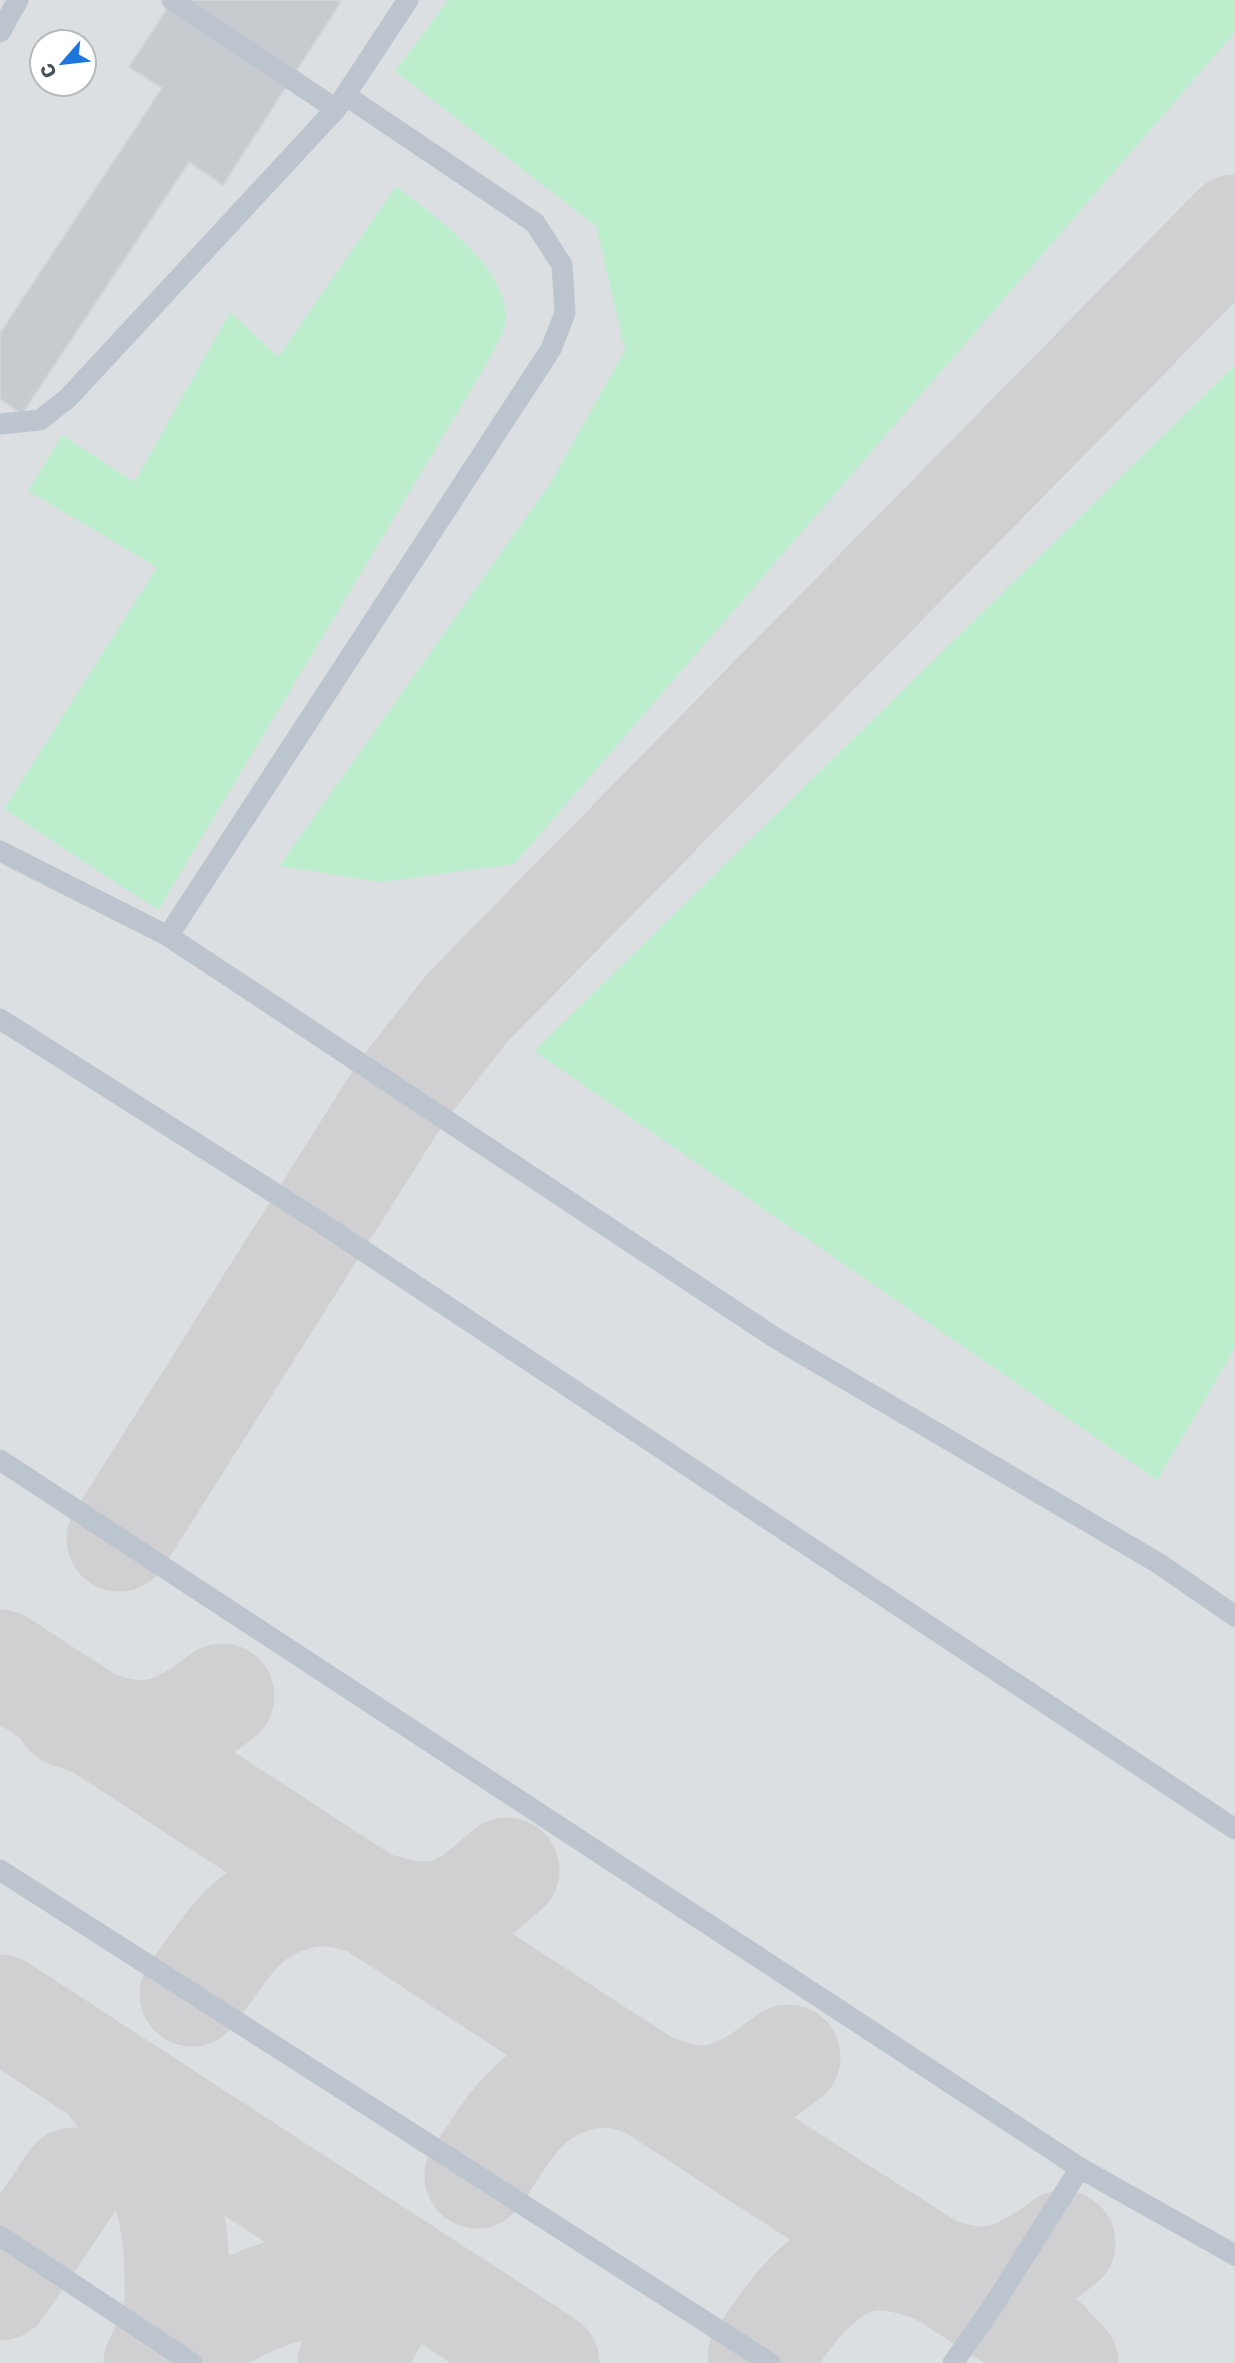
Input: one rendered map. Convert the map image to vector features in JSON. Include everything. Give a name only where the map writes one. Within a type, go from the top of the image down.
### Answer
[{"type":"lane","points":[[0,32],[18,0]]},
{"type":"lane","points":[[168,936],[551,349],[565,313],[562,265],[535,223],[172,0]]},
{"type":"lane","points":[[0,424],[40,420],[68,398],[340,102],[408,0]]},
{"type":"lane","points":[[0,851],[168,936],[777,1339],[1158,1563],[1235,1616]]},
{"type":"lane","points":[[0,1019],[320,1222],[1235,1829]]},
{"type":"lane","points":[[0,1460],[1080,2168],[1235,2255]]},
{"type":"lane","points":[[0,1870],[770,2363]]},
{"type":"lane","points":[[953,2363],[993,2306],[1080,2168]]},
{"type":"lane","points":[[0,2236],[192,2363]]},
{"type":"shaded area","points":[[0,0],[1235,0],[1235,2363],[0,2363]]},
{"type":"green space","points":[[448,0],[1235,0],[1235,32],[514,864],[381,882],[279,866],[549,485],[625,350],[596,226],[395,71]]},
{"type":"green space","points":[[396,186],[448,227],[481,260],[494,278],[502,298],[506,319],[503,330],[484,368],[158,910],[4,809],[157,567],[28,491],[62,435],[134,482],[230,312],[278,357]]},
{"type":"green space","points":[[1235,365],[1235,1348],[1157,1480],[534,1051]]},
{"type":"building","points":[[173,0],[342,0],[223,185],[189,162],[22,414],[0,399],[0,333],[162,88],[129,67]]},
{"type":"taxiway","points":[[119,1539],[402,1091],[468,1007],[1235,227]]},
{"type":"taxiway","points":[[0,1662],[805,2187],[1040,2336],[1066,2363]]},
{"type":"taxiway","points":[[68,1715],[131,1732],[148,1732],[182,1722],[222,1696]]},
{"type":"taxiway","points":[[192,1994],[224,1950],[251,1920],[288,1900],[327,1894],[408,1913],[436,1913],[451,1910],[467,1902],[507,1870]]},
{"type":"taxiway","points":[[0,2007],[547,2363]]},
{"type":"taxiway","points":[[477,2176],[524,2111],[540,2096],[560,2085],[605,2075],[629,2079],[679,2095],[705,2098],[729,2093],[747,2085],[788,2057]]},
{"type":"taxiway","points":[[106,2077],[137,2123],[149,2148],[160,2173],[173,2225],[177,2309],[170,2333],[156,2363]]},
{"type":"taxiway","points":[[0,2288],[73,2180]]},
{"type":"taxiway","points":[[760,2357],[809,2293],[847,2265],[864,2259],[882,2258],[969,2278],[998,2278],[1037,2261],[1063,2243]]},
{"type":"taxiway","points":[[350,2363],[404,2270]]},
{"type":"taxiway","points":[[161,2363],[227,2316],[258,2300],[290,2290],[323,2284],[358,2282],[438,2292]]}]
